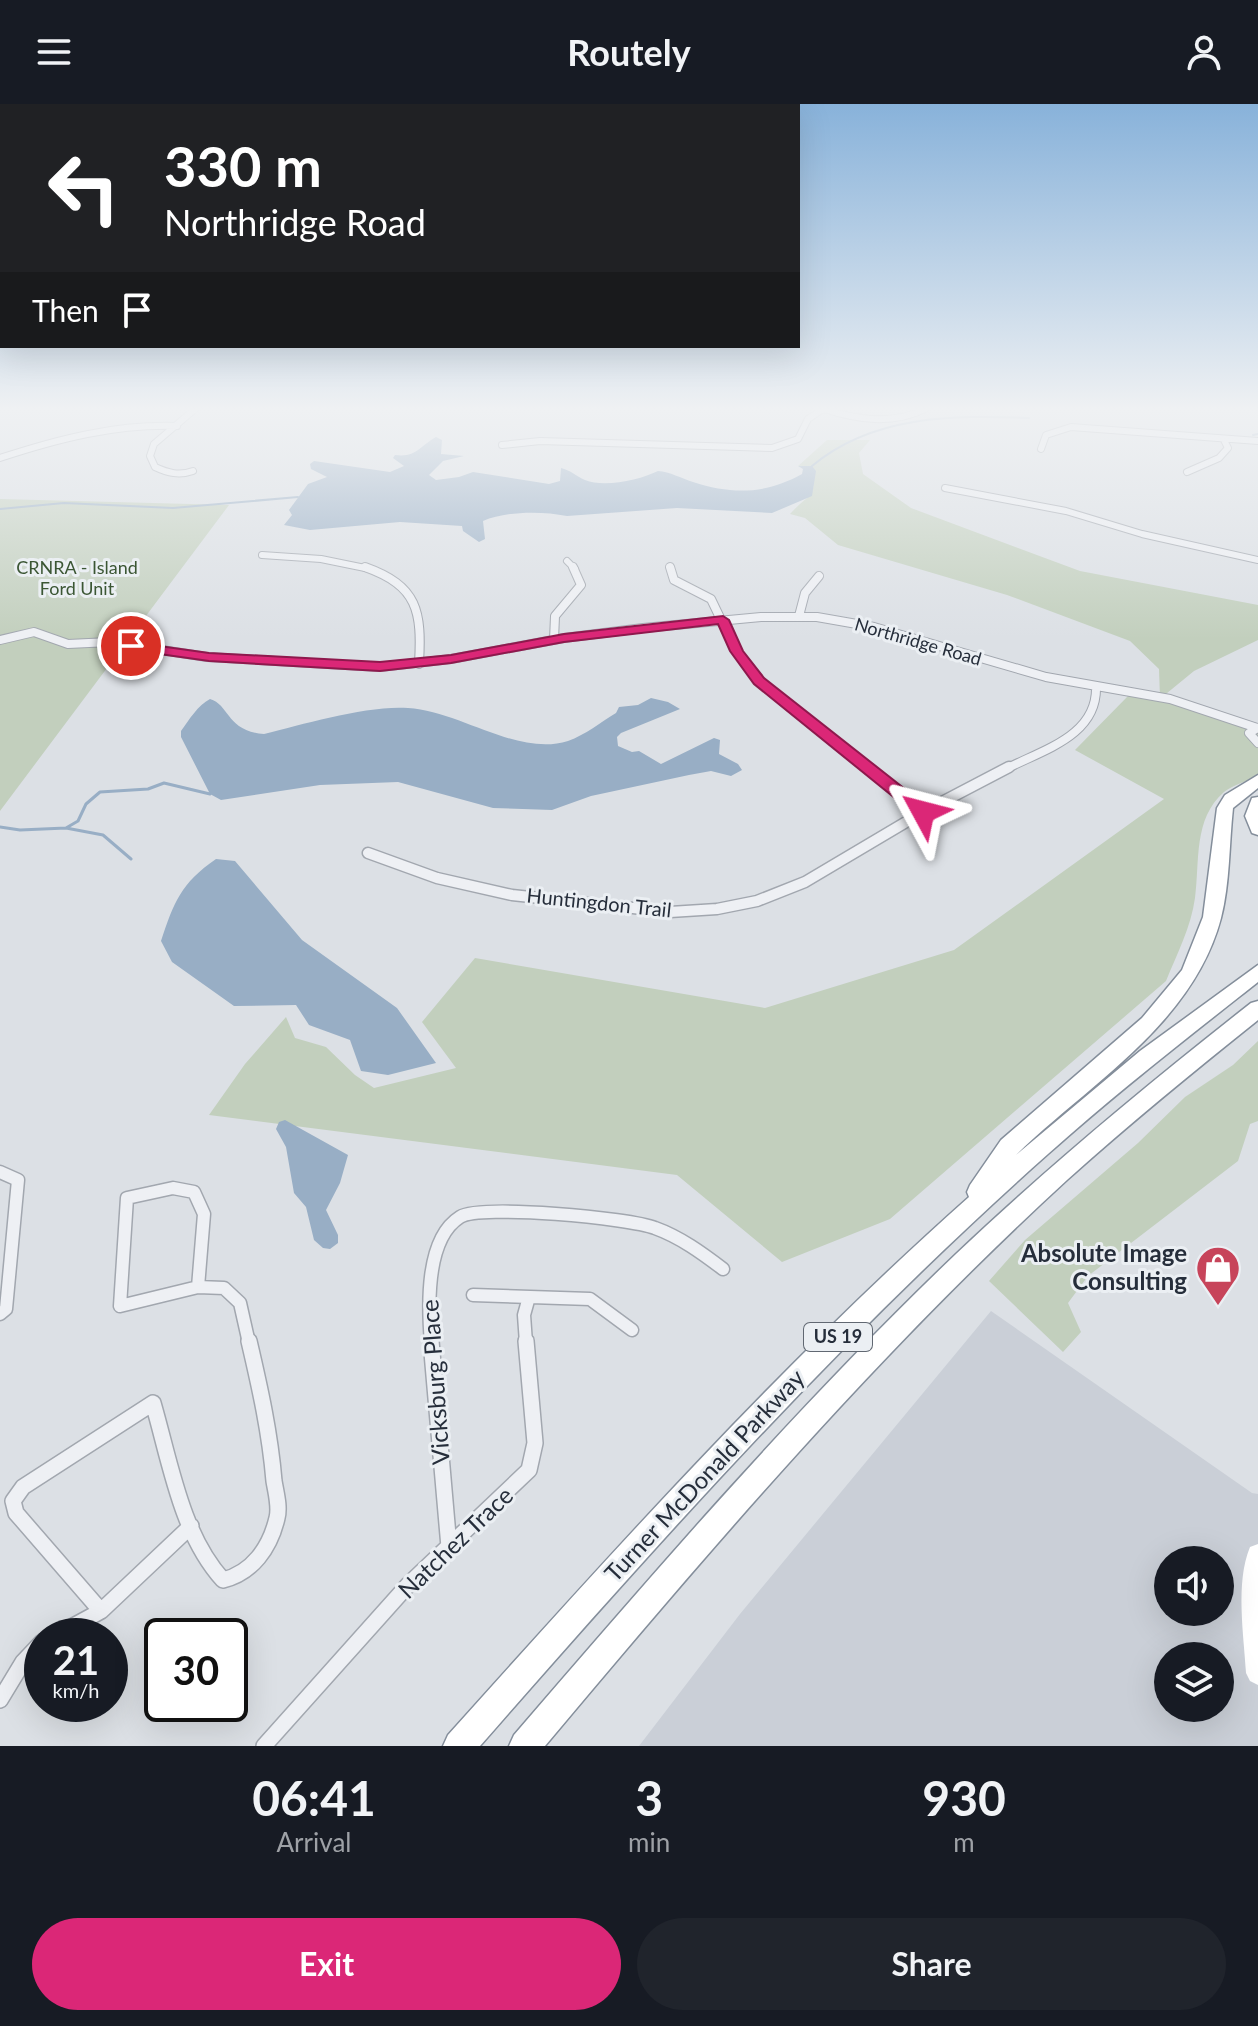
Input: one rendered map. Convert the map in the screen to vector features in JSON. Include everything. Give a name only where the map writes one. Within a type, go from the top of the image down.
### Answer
[{"type":"highway","points":[[962,1216],[1009,1147],[1149,1024],[1178,991],[1199,955],[1212,917],[1225,808],[1231,799],[1258,780]]},
{"type":"highway","points":[[1258,802],[1253,816],[1258,829]]},
{"type":"highway","name":"Turner McDonald Parkway","points":[[459,1746],[643,1539],[749,1426],[962,1216],[1122,1076],[1258,972]]},
{"type":"highway","name":"Turner McDonald Parkway","points":[[525,1746],[725,1515],[917,1312],[1085,1153],[1258,1009]]},
{"type":"street","points":[[945,488],[1066,511],[1142,534],[1258,560]]},
{"type":"street","points":[[262,555],[351,563],[399,583],[415,604],[419,664]]},
{"type":"street","points":[[554,640],[555,616],[576,596],[581,586],[578,573],[567,561]]},
{"type":"street","points":[[670,567],[674,580],[711,599],[736,651],[759,681],[923,812]]},
{"type":"street","points":[[799,616],[805,593],[819,576]]},
{"type":"street","name":"Northridge Road","points":[[0,640],[34,632],[68,644],[110,642],[209,657],[349,667],[419,664],[554,640],[723,620],[799,616],[874,627],[1013,670],[1170,699],[1255,730],[1258,743]]},
{"type":"street","name":"Huntingdon Trail","points":[[368,853],[477,889],[643,910],[694,911],[740,905],[784,891],[923,812],[1080,729],[1095,710],[1096,686]]},
{"type":"street","points":[[0,1172],[18,1180],[6,1309],[0,1314]]},
{"type":"street","points":[[101,1611],[16,1513],[13,1501],[23,1487],[153,1403],[191,1526],[213,1573],[223,1580],[239,1576],[251,1567],[266,1547],[278,1516],[269,1428],[240,1303],[224,1288],[198,1287],[120,1306],[127,1198],[173,1188],[194,1192],[204,1214],[198,1287]]},
{"type":"street","name":"Vicksburg Place","points":[[449,1547],[428,1309],[435,1256],[447,1228],[459,1217],[470,1213],[506,1212],[628,1220],[672,1233],[723,1269]]},
{"type":"street","points":[[473,1295],[590,1299],[632,1330]]},
{"type":"street","name":"Natchez Trace","points":[[264,1746],[408,1585],[522,1479],[534,1459],[524,1315],[529,1297]]},
{"type":"street","points":[[88,1618],[101,1611],[191,1526]]},
{"type":"street","points":[[1258,1555],[1253,1601],[1258,1673]]},
{"type":"street","points":[[0,1700],[24,1661]]},
{"type":"shaded area","points":[[991,1311],[1252,1493],[1258,1494],[1258,1746],[639,1746],[740,1614]]},
{"type":"green space","points":[[813,486],[879,486],[911,508],[1080,571],[1258,605],[1258,640],[1194,671],[1161,698],[1258,733],[1258,776],[1224,792],[1207,815],[1200,841],[1193,909],[1166,981],[890,1219],[782,1262],[677,1175],[209,1115],[245,1064],[286,1017],[295,1038],[326,1047],[355,1075],[374,1088],[456,1068],[422,1022],[475,958],[765,1008],[954,950],[1164,799],[1075,750],[1128,696],[1160,698],[1159,669],[1130,641],[1007,595],[838,545],[805,518],[790,514],[813,490]]},
{"type":"green space","name":"CRNRA - Island Ford Unit","points":[[0,499],[229,505],[0,811]]},
{"type":"green space","points":[[1258,1041],[1258,1121],[1250,1124],[1238,1161],[1088,1276],[1068,1303],[1081,1332],[1063,1352],[989,1281],[1025,1240],[1138,1143],[1185,1097],[1233,1065]]},
{"type":"water","points":[[307,486],[707,486],[749,490],[776,486],[814,486],[812,496],[772,513],[677,508],[567,516],[513,514],[483,521],[485,539],[479,542],[463,531],[462,526],[400,522],[310,530],[284,525],[292,515],[289,510]]},
{"type":"water","points":[[651,698],[680,709],[621,733],[617,737],[618,746],[632,752],[639,751],[661,764],[714,738],[720,740],[719,754],[738,764],[742,770],[731,776],[711,771],[689,775],[591,796],[552,810],[493,808],[398,782],[320,785],[221,800],[210,794],[181,737],[181,731],[210,699],[217,702],[242,728],[264,734],[355,712],[408,708],[428,711],[509,738],[549,744],[568,741],[616,713],[619,707],[638,705]]},
{"type":"water","points":[[216,859],[235,861],[302,940],[397,1008],[436,1063],[388,1075],[361,1071],[350,1040],[309,1025],[296,1005],[234,1006],[172,962],[161,941],[170,915],[180,894],[194,876]]},
{"type":"water","points":[[285,1120],[348,1155],[340,1183],[326,1210],[338,1235],[338,1243],[330,1249],[323,1248],[314,1240],[306,1207],[294,1193],[286,1147],[276,1129],[279,1122]]},
{"type":"waterway","points":[[0,509],[64,503],[173,508],[298,497]]},
{"type":"waterway","points":[[66,828],[78,821],[86,804],[100,792],[148,789],[164,783],[210,794]]},
{"type":"waterway","points":[[0,827],[20,830],[66,828]]},
{"type":"waterway","points":[[66,828],[103,835],[131,859]]},
{"type":"place","name":"Absolute Image Consulting","points":[[1218,1307]]},
{"type":"route","points":[[131,646],[209,657],[380,667],[451,659],[564,638],[723,620],[736,651],[759,681],[923,812]]}]
